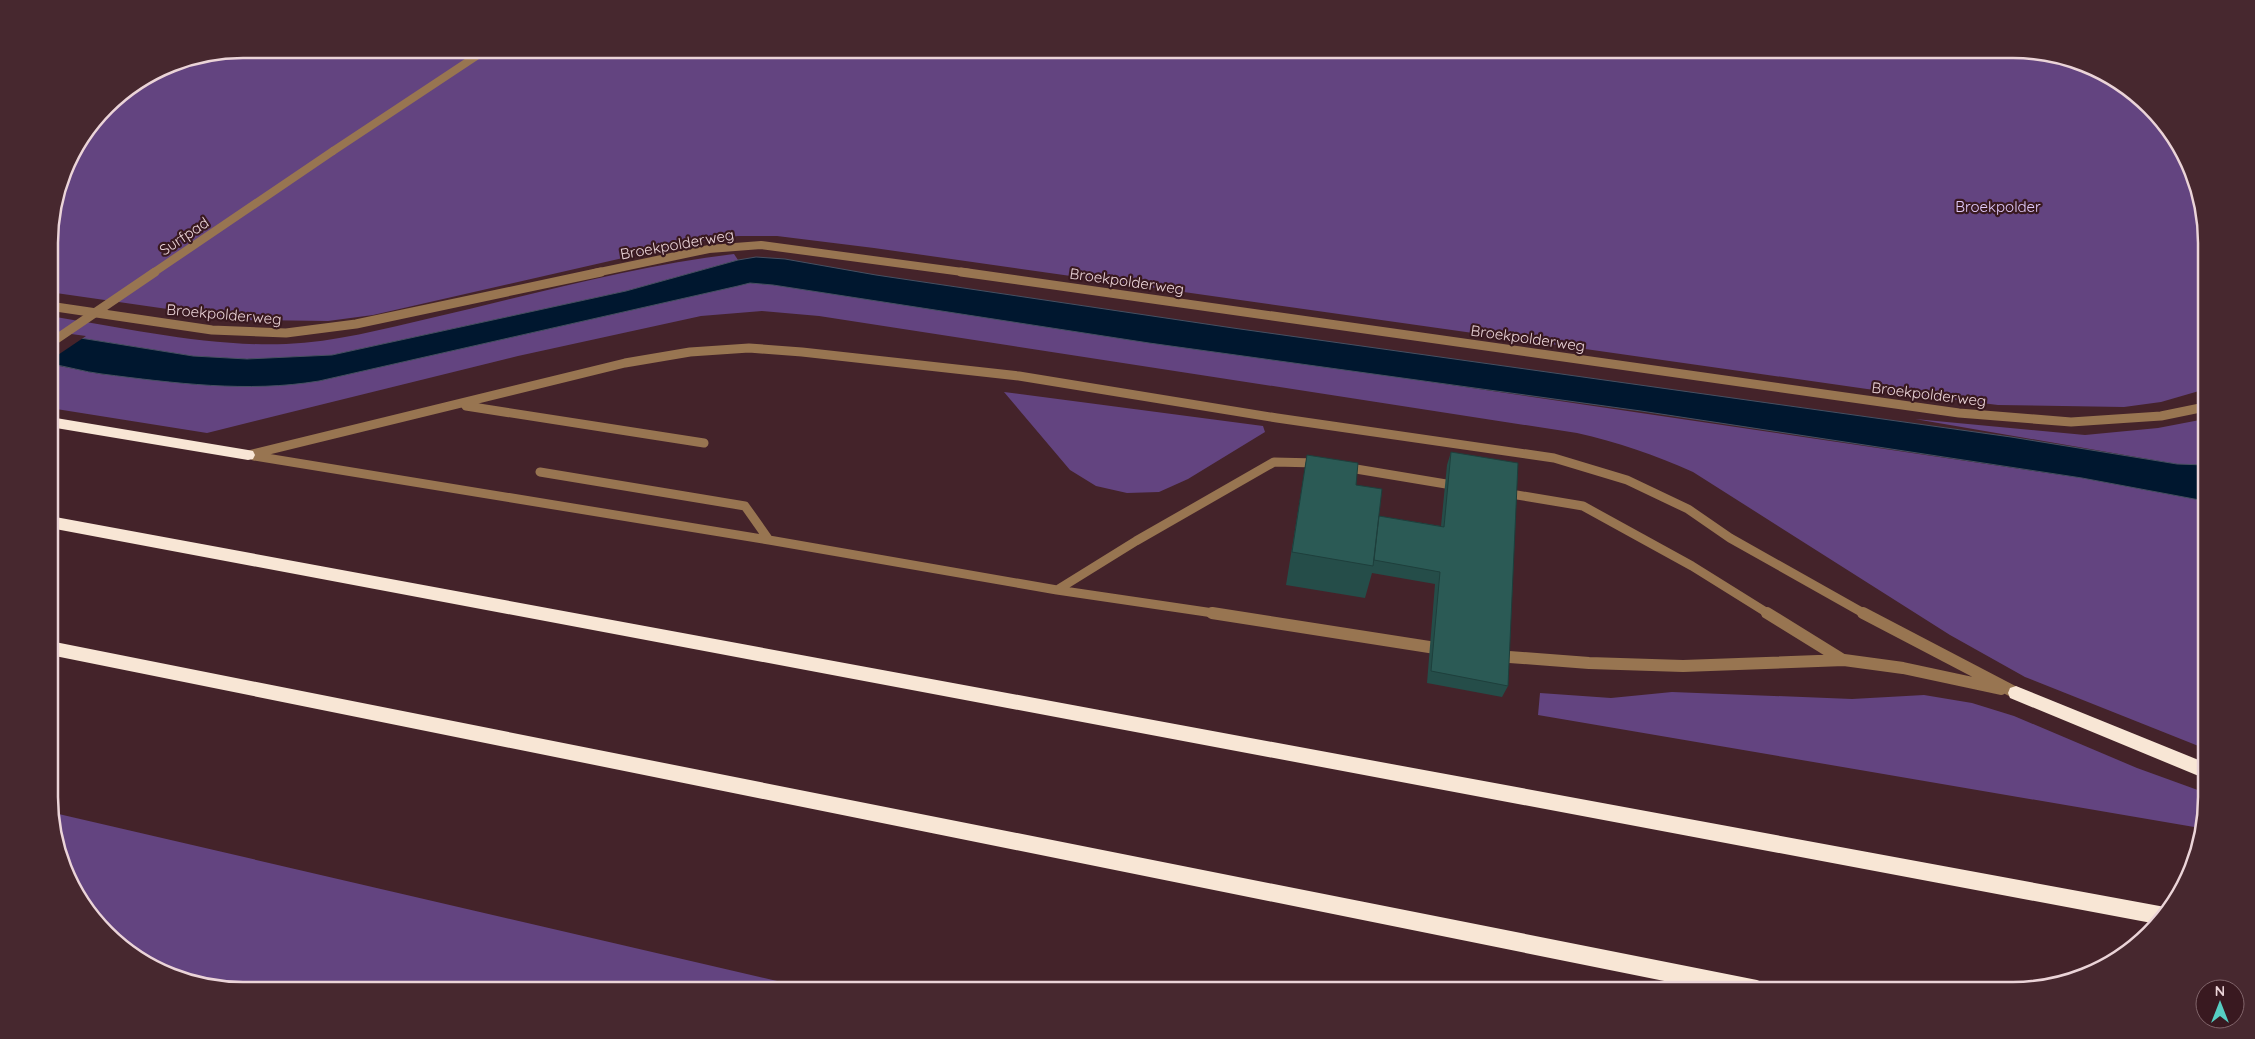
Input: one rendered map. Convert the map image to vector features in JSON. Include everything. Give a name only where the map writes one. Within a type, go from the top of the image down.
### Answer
[{"type":"highway","points":[[58,423],[248,455]]},
{"type":"highway","points":[[58,524],[737,652],[2155,914]]},
{"type":"highway","points":[[58,650],[1717,982]]},
{"type":"highway","points":[[2016,693],[2198,768]]},
{"type":"street","name":"Surfpad","points":[[58,338],[473,58]]},
{"type":"street","name":"Broekpolderweg","points":[[58,307],[212,330],[286,333],[356,324],[709,249],[761,245],[1959,413],[2071,422],[2161,416],[2198,408]]},
{"type":"street","points":[[248,455],[625,364],[690,352],[749,348],[1019,376],[1277,418],[1554,458],[1627,480],[1688,509],[1730,538],[1908,638],[2016,693]]},
{"type":"street","points":[[460,405],[704,443]]},
{"type":"street","points":[[248,455],[769,540],[1057,590],[1293,624],[1449,650]]},
{"type":"street","points":[[1057,590],[1136,541],[1274,462],[1311,462],[1467,487]]},
{"type":"street","points":[[540,472],[746,506],[769,540]]},
{"type":"street","points":[[1496,492],[1583,506],[1692,566],[1842,660]]},
{"type":"street","points":[[1487,655],[1564,662],[1647,665],[1746,665],[1842,660],[1932,674],[2016,693]]},
{"type":"green space","name":"Broekpolder","points":[[230,58],[2037,59],[2072,67],[2105,82],[2135,103],[2152,120],[2173,150],[2188,183],[2194,206],[2198,242],[2198,391],[2161,402],[2124,407],[1998,405],[1867,389],[874,248],[777,236],[738,236],[693,242],[373,315],[328,321],[244,320],[58,293],[58,230],[64,194],[82,150],[103,120],[120,103],[150,82],[183,67],[206,61]]},
{"type":"green space","points":[[734,254],[738,260],[626,291],[332,355],[247,359],[193,356],[58,334],[58,318],[197,340],[256,344],[304,343],[377,331],[620,273]]},
{"type":"green space","points":[[750,283],[2082,478],[2198,500],[2198,746],[2025,677],[1950,635],[1693,472],[1607,440],[1577,433],[819,316],[762,311],[701,316],[518,356],[207,433],[58,409],[58,366],[100,374],[219,386],[319,381]]},
{"type":"green space","points":[[1004,392],[1263,426],[1265,432],[1188,479],[1159,492],[1127,493],[1096,486],[1070,470]]},
{"type":"green space","points":[[1915,419],[2085,435],[2158,428],[2198,420],[2198,465],[2177,464]]},
{"type":"green space","points":[[1672,692],[1852,699],[1924,695],[1972,703],[2014,716],[2137,768],[2198,790],[2195,827],[1538,715],[1540,693],[1611,698]]},
{"type":"green space","points":[[58,814],[782,982],[242,982],[206,978],[183,972],[150,957],[120,936],[103,919],[82,889],[67,856]]},
{"type":"water","points":[[756,257],[785,259],[876,275],[1233,328],[2011,437],[2177,464],[2198,465],[2198,500],[2082,478],[1641,411],[1149,343],[750,283],[319,381],[292,385],[238,386],[156,381],[95,373],[58,365],[58,334],[193,356],[247,359],[332,355],[626,291],[738,260]]},
{"type":"pier","points":[[58,332],[86,336],[58,355]]},
{"type":"building","points":[[1451,452],[1518,463],[1508,686],[1431,671],[1440,572],[1374,560],[1379,516],[1444,527]]},
{"type":"building","points":[[1307,455],[1358,463],[1356,485],[1382,489],[1373,566],[1292,552]]}]
